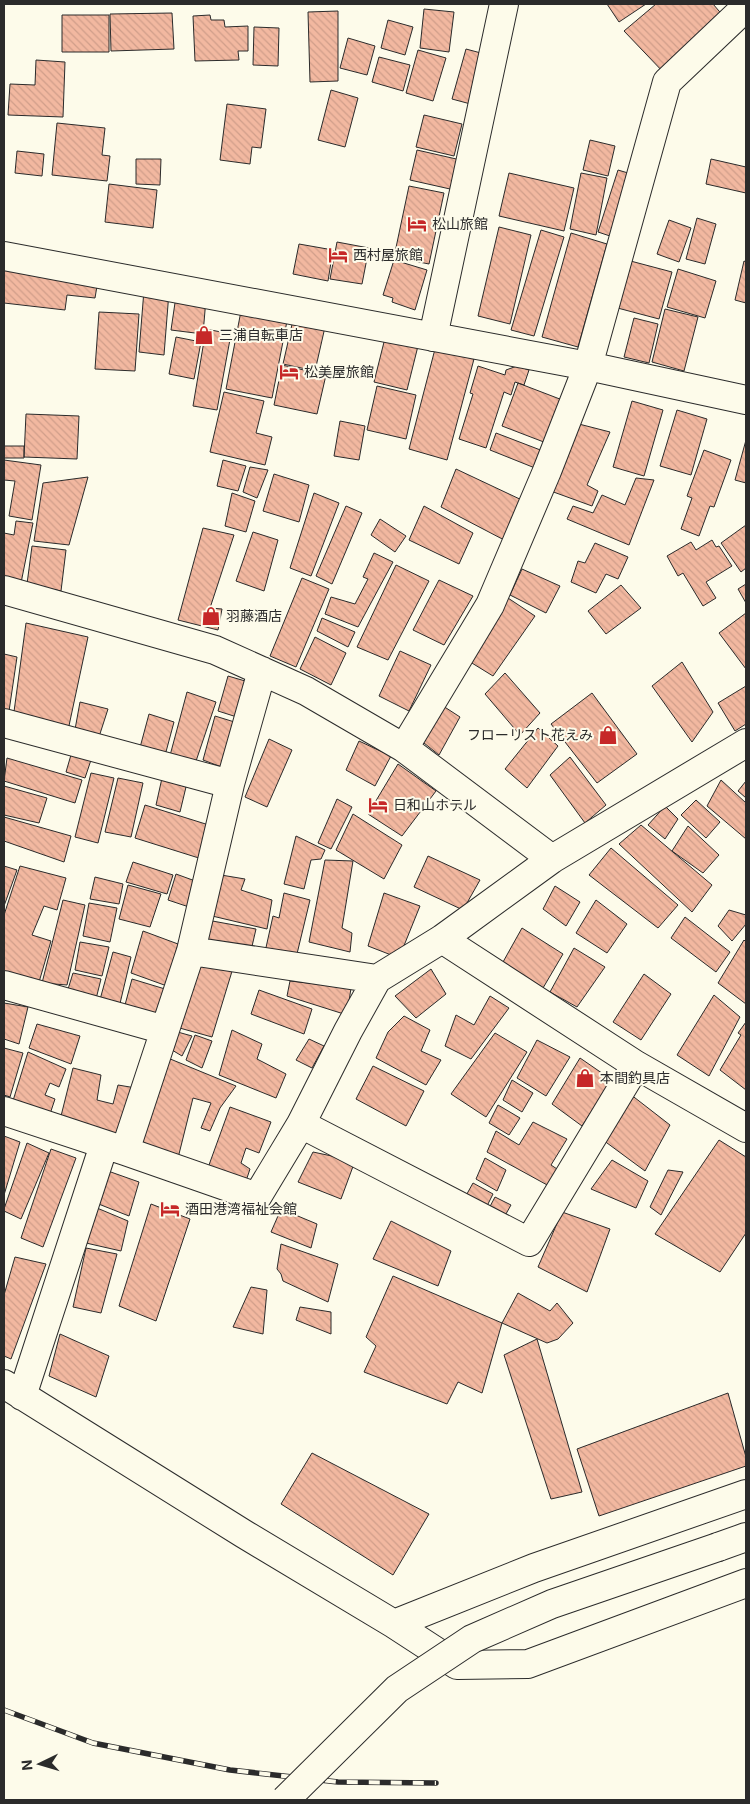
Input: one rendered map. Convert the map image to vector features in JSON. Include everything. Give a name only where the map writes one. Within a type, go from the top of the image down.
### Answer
[{"type":"street","points":[[432,337],[504,4]]},
{"type":"street","points":[[404,748],[490,605],[547,470],[588,366],[667,82],[746,7]]},
{"type":"street","points":[[4,256],[588,366],[746,400]]},
{"type":"street","points":[[4,590],[216,650],[306,691],[404,748],[552,859]]},
{"type":"street","points":[[262,671],[230,784],[192,951],[165,1030],[13,1390],[394,1624],[457,1665],[528,1664],[746,1582]]},
{"type":"street","points":[[4,723],[230,784]]},
{"type":"street","points":[[4,1111],[257,1197],[301,1124],[348,1030],[377,979],[442,939],[552,859],[746,743]]},
{"type":"street","points":[[442,939],[636,1065],[746,1128]]},
{"type":"street","points":[[192,951],[377,979]]},
{"type":"street","points":[[4,985],[165,1030]]},
{"type":"street","points":[[301,1124],[529,1242],[636,1065]]},
{"type":"street","points":[[394,1624],[534,1568],[746,1494]]},
{"type":"street","points":[[285,1800],[398,1689],[472,1639],[552,1604],[746,1537]]},
{"type":"building","points":[[607,4],[646,4],[619,22]]},
{"type":"building","points":[[656,4],[713,4],[725,18],[666,75],[624,31]]},
{"type":"building","points":[[424,9],[454,12],[449,52],[420,48]]},
{"type":"building","points":[[338,11],[338,81],[310,82],[308,12]]},
{"type":"building","points":[[172,13],[174,49],[111,51],[110,14]]},
{"type":"building","points":[[62,15],[109,15],[109,52],[62,52]]},
{"type":"building","points":[[210,15],[211,20],[224,20],[225,27],[248,26],[248,51],[238,51],[239,60],[195,61],[193,16]]},
{"type":"building","points":[[388,20],[413,27],[405,55],[381,48]]},
{"type":"building","points":[[254,27],[279,28],[278,66],[253,65]]},
{"type":"building","points":[[348,38],[375,46],[367,75],[340,68]]},
{"type":"building","points":[[466,49],[492,56],[478,106],[452,99]]},
{"type":"building","points":[[418,50],[446,58],[433,101],[406,93]]},
{"type":"building","points":[[379,57],[410,65],[403,91],[372,82]]},
{"type":"building","points":[[36,60],[65,62],[63,117],[8,115],[10,84],[35,85]]},
{"type":"building","points":[[331,90],[358,98],[345,147],[318,140]]},
{"type":"building","points":[[227,104],[266,109],[261,148],[252,147],[250,164],[220,160]]},
{"type":"building","points":[[424,115],[462,124],[454,156],[416,147]]},
{"type":"building","points":[[57,123],[105,128],[102,155],[110,156],[107,181],[52,175]]},
{"type":"building","points":[[590,140],[615,146],[608,176],[583,170]]},
{"type":"building","points":[[417,150],[465,161],[459,191],[410,180]]},
{"type":"building","points":[[17,151],[44,154],[42,176],[15,173]]},
{"type":"building","points":[[136,159],[161,159],[160,185],[136,184]]},
{"type":"building","points":[[711,159],[746,167],[746,193],[706,184]]},
{"type":"building","points":[[618,170],[638,176],[619,239],[598,232]]},
{"type":"building","points":[[509,173],[574,188],[564,231],[499,216]]},
{"type":"building","points":[[581,173],[607,178],[596,235],[570,229]]},
{"type":"building","points":[[109,184],[157,190],[153,228],[105,222]]},
{"type":"building","points":[[409,186],[444,193],[429,264],[394,257]]},
{"type":"building","points":[[697,218],[716,224],[705,264],[686,259]]},
{"type":"building","points":[[669,220],[691,228],[679,262],[657,254]]},
{"type":"building","points":[[499,227],[531,235],[510,324],[478,316]]},
{"type":"building","points":[[541,230],[564,237],[534,336],[511,330]]},
{"type":"building","points":[[571,233],[607,244],[578,347],[542,337]]},
{"type":"building","points":[[337,242],[369,248],[362,284],[330,279]]},
{"type":"building","points":[[299,244],[333,250],[328,281],[293,274]]},
{"type":"building","points":[[623,259],[672,272],[659,319],[610,306]]},
{"type":"building","points":[[394,260],[427,270],[415,310],[392,302],[393,298],[383,295]]},
{"type":"building","points":[[744,261],[746,262],[746,303],[735,300]]},
{"type":"building","points":[[4,268],[98,280],[95,298],[67,295],[65,310],[4,303]]},
{"type":"building","points":[[678,269],[716,281],[705,318],[667,307]]},
{"type":"building","points":[[144,290],[169,292],[164,355],[139,352]]},
{"type":"building","points":[[176,296],[206,299],[203,334],[171,330]]},
{"type":"building","points":[[665,309],[698,317],[684,371],[652,362]]},
{"type":"building","points":[[241,311],[287,321],[272,398],[226,389]]},
{"type":"building","points":[[99,312],[139,314],[135,371],[95,369]]},
{"type":"building","points":[[634,318],[658,324],[649,363],[624,357]]},
{"type":"building","points":[[293,320],[325,327],[315,371],[283,364]]},
{"type":"building","points":[[206,329],[231,334],[217,410],[193,406]]},
{"type":"building","points":[[176,337],[201,342],[194,379],[169,374]]},
{"type":"building","points":[[385,338],[418,346],[407,390],[374,382]]},
{"type":"building","points":[[435,349],[474,359],[447,460],[409,449]]},
{"type":"building","points":[[282,365],[326,375],[317,414],[274,405]]},
{"type":"building","points":[[478,366],[505,375],[506,370],[517,366],[529,370],[524,385],[515,382],[511,395],[504,392],[486,448],[459,439],[473,394],[470,393]]},
{"type":"building","points":[[518,383],[565,401],[549,444],[502,426]]},
{"type":"building","points":[[377,386],[416,395],[406,439],[367,430]]},
{"type":"building","points":[[224,392],[264,401],[256,433],[272,437],[265,465],[210,452]]},
{"type":"building","points":[[632,401],[663,410],[644,476],[613,467]]},
{"type":"building","points":[[677,410],[707,419],[691,475],[660,466]]},
{"type":"building","points":[[26,414],[79,416],[77,459],[24,457]]},
{"type":"building","points":[[340,421],[365,426],[359,460],[334,456]]},
{"type":"building","points":[[575,423],[610,432],[587,485],[598,491],[592,506],[548,490]]},
{"type":"building","points":[[496,433],[543,451],[535,468],[490,450]]},
{"type":"building","points":[[746,440],[746,483],[735,480]]},
{"type":"building","points":[[4,446],[24,446],[24,458],[4,458]]},
{"type":"building","points":[[704,450],[731,460],[714,507],[710,506],[699,536],[681,529],[692,498],[687,496]]},
{"type":"building","points":[[4,460],[41,465],[32,520],[9,516],[15,481],[4,480]]},
{"type":"building","points":[[223,460],[246,466],[238,491],[217,486]]},
{"type":"building","points":[[250,467],[268,470],[257,498],[243,492]]},
{"type":"building","points":[[456,469],[526,502],[508,542],[441,507]]},
{"type":"building","points":[[274,474],[309,485],[299,522],[263,511]]},
{"type":"building","points":[[88,477],[69,545],[34,541],[43,483]]},
{"type":"building","points":[[636,478],[654,480],[629,545],[567,519],[573,506],[593,513],[602,495],[625,505]]},
{"type":"building","points":[[232,493],[255,501],[246,532],[225,526]]},
{"type":"building","points":[[314,493],[339,503],[311,576],[290,568]]},
{"type":"building","points":[[346,506],[362,513],[332,584],[316,576]]},
{"type":"building","points":[[424,506],[473,533],[459,564],[409,540]]},
{"type":"building","points":[[380,519],[406,536],[395,552],[371,535]]},
{"type":"building","points":[[16,521],[33,523],[21,583],[4,578],[4,533],[14,535]]},
{"type":"building","points":[[746,525],[746,568],[741,572],[721,543]]},
{"type":"building","points":[[203,528],[234,535],[210,608],[222,609],[218,630],[178,620]]},
{"type":"building","points":[[253,532],[278,540],[264,591],[236,581]]},
{"type":"building","points":[[712,540],[716,547],[719,546],[732,566],[706,582],[716,598],[703,606],[683,573],[678,576],[667,556],[691,542],[696,550]]},
{"type":"building","points":[[595,543],[628,557],[618,579],[606,574],[596,593],[571,582],[578,561],[585,563]]},
{"type":"building","points":[[32,546],[66,550],[61,591],[27,584]]},
{"type":"building","points":[[374,553],[393,562],[358,627],[325,614],[331,597],[355,604],[368,579],[363,577]]},
{"type":"building","points":[[396,565],[429,581],[388,660],[357,647]]},
{"type":"building","points":[[522,569],[560,586],[546,613],[510,595]]},
{"type":"building","points":[[302,578],[329,589],[296,667],[270,656]]},
{"type":"building","points":[[439,580],[473,596],[444,645],[413,630]]},
{"type":"building","points":[[746,584],[746,603],[738,589]]},
{"type":"building","points":[[621,585],[641,608],[606,634],[588,611]]},
{"type":"building","points":[[505,596],[535,616],[493,676],[467,660]]},
{"type":"building","points":[[746,613],[746,669],[719,633]]},
{"type":"building","points":[[322,618],[355,632],[348,647],[317,631]]},
{"type":"building","points":[[26,623],[88,637],[67,735],[13,719]]},
{"type":"building","points":[[315,637],[346,653],[331,685],[300,669]]},
{"type":"building","points":[[400,651],[431,665],[409,711],[379,696]]},
{"type":"building","points":[[4,654],[17,657],[8,718],[4,717]]},
{"type":"building","points":[[682,662],[713,712],[692,742],[652,686]]},
{"type":"building","points":[[505,673],[540,713],[520,735],[485,694]]},
{"type":"building","points":[[228,676],[252,683],[240,718],[218,711]]},
{"type":"building","points":[[746,686],[746,724],[735,731],[718,703]]},
{"type":"building","points":[[187,692],[216,702],[193,770],[168,763]]},
{"type":"building","points":[[592,693],[637,754],[597,783],[551,724]]},
{"type":"building","points":[[80,702],[108,709],[97,743],[74,735]]},
{"type":"building","points":[[440,704],[460,717],[439,755],[419,739]]},
{"type":"building","points":[[149,714],[174,722],[163,763],[138,755]]},
{"type":"building","points":[[215,716],[241,724],[227,769],[203,760]]},
{"type":"building","points":[[538,728],[558,746],[527,788],[505,769]]},
{"type":"building","points":[[269,739],[292,750],[267,807],[245,797]]},
{"type":"building","points":[[359,741],[391,756],[375,786],[346,770]]},
{"type":"building","points":[[73,748],[93,754],[85,778],[66,772]]},
{"type":"building","points":[[570,757],[606,805],[585,823],[550,775]]},
{"type":"building","points":[[7,758],[82,780],[75,803],[4,781]]},
{"type":"building","points":[[398,764],[436,791],[402,836],[368,814]]},
{"type":"building","points":[[91,773],[114,778],[98,843],[75,837]]},
{"type":"building","points":[[118,778],[143,783],[131,837],[105,832]]},
{"type":"building","points":[[162,778],[186,787],[180,812],[156,805]]},
{"type":"building","points":[[721,780],[746,803],[746,839],[707,806]]},
{"type":"building","points":[[746,781],[746,798],[738,791]]},
{"type":"building","points":[[4,786],[47,798],[39,823],[4,815]]},
{"type":"building","points":[[337,799],[352,807],[331,849],[318,843]]},
{"type":"building","points":[[696,800],[720,822],[706,838],[681,815]]},
{"type":"building","points":[[145,805],[212,826],[202,859],[135,838]]},
{"type":"building","points":[[665,806],[678,819],[665,839],[648,825]]},
{"type":"building","points":[[353,814],[402,845],[384,879],[336,850]]},
{"type":"building","points":[[4,817],[71,836],[64,862],[4,841]]},
{"type":"building","points":[[641,825],[712,885],[692,912],[619,844]]},
{"type":"building","points":[[688,826],[719,855],[703,873],[672,851]]},
{"type":"building","points":[[296,836],[325,850],[321,859],[311,860],[304,889],[284,884]]},
{"type":"building","points":[[611,848],[678,905],[658,928],[589,875]]},
{"type":"building","points":[[428,856],[480,880],[463,910],[414,887]]},
{"type":"building","points":[[325,860],[353,861],[342,928],[352,933],[350,952],[309,942]]},
{"type":"building","points":[[133,862],[173,875],[167,894],[126,882]]},
{"type":"building","points":[[4,866],[17,870],[4,906]]},
{"type":"building","points":[[20,866],[66,878],[57,910],[44,906],[32,935],[51,941],[37,989],[4,981],[4,915]]},
{"type":"building","points":[[176,874],[198,882],[192,908],[168,900]]},
{"type":"building","points":[[221,875],[245,879],[241,890],[272,900],[267,929],[208,915]]},
{"type":"building","points":[[95,877],[123,884],[119,904],[90,899]]},
{"type":"building","points":[[128,885],[161,894],[150,927],[119,919]]},
{"type":"building","points":[[555,886],[580,902],[566,926],[543,909]]},
{"type":"building","points":[[284,893],[310,900],[296,958],[265,952],[273,916],[279,918]]},
{"type":"building","points":[[384,893],[420,906],[399,958],[368,946]]},
{"type":"building","points":[[63,900],[85,905],[67,985],[42,983]]},
{"type":"building","points":[[596,900],[627,924],[607,953],[576,933]]},
{"type":"building","points":[[89,903],[117,908],[110,942],[83,936]]},
{"type":"building","points":[[729,910],[746,915],[746,924],[732,941],[718,926]]},
{"type":"building","points":[[685,917],[730,952],[716,972],[671,938]]},
{"type":"building","points":[[207,920],[256,929],[250,955],[202,947]]},
{"type":"building","points":[[522,928],[563,954],[543,988],[503,962]]},
{"type":"building","points":[[143,931],[178,944],[167,986],[131,973]]},
{"type":"building","points":[[744,940],[746,942],[746,1004],[718,983]]},
{"type":"building","points":[[80,942],[109,947],[102,976],[75,970]]},
{"type":"building","points":[[574,948],[605,967],[577,1007],[550,992]]},
{"type":"building","points":[[113,952],[131,957],[118,1012],[98,1007]]},
{"type":"building","points":[[195,962],[233,968],[212,1037],[176,1027]]},
{"type":"building","points":[[431,969],[446,994],[416,1018],[395,996]]},
{"type":"building","points":[[73,973],[101,979],[95,1003],[65,999]]},
{"type":"building","points":[[644,974],[671,994],[641,1040],[613,1022]]},
{"type":"building","points":[[132,979],[165,989],[154,1023],[122,1016]]},
{"type":"building","points":[[290,981],[351,988],[347,1015],[287,996]]},
{"type":"building","points":[[259,990],[312,1009],[304,1034],[251,1014]]},
{"type":"building","points":[[714,995],[740,1017],[709,1076],[677,1055]]},
{"type":"building","points":[[490,996],[509,1008],[471,1059],[445,1046],[456,1015],[474,1025]]},
{"type":"building","points":[[4,1003],[28,1007],[19,1044],[4,1039]]},
{"type":"building","points":[[404,1016],[430,1030],[421,1051],[441,1060],[426,1085],[376,1058],[388,1032]]},
{"type":"building","points":[[746,1022],[746,1090],[720,1070],[741,1035],[738,1033]]},
{"type":"building","points":[[37,1024],[80,1036],[71,1064],[29,1048]]},
{"type":"building","points":[[232,1030],[262,1044],[257,1059],[286,1074],[276,1098],[219,1075]]},
{"type":"building","points":[[174,1031],[192,1036],[182,1056],[167,1047]]},
{"type":"building","points":[[495,1033],[527,1052],[486,1117],[451,1094]]},
{"type":"building","points":[[195,1035],[212,1041],[202,1068],[186,1060]]},
{"type":"building","points":[[309,1039],[324,1046],[312,1068],[296,1060]]},
{"type":"building","points":[[537,1040],[570,1057],[546,1096],[517,1078]]},
{"type":"building","points":[[4,1048],[23,1053],[10,1097],[4,1095]]},
{"type":"building","points":[[28,1052],[66,1069],[59,1087],[50,1083],[45,1095],[55,1099],[49,1117],[12,1104]]},
{"type":"building","points":[[163,1056],[236,1086],[220,1108],[210,1131],[201,1128],[211,1103],[193,1098],[178,1158],[138,1143]]},
{"type":"building","points":[[580,1058],[612,1080],[582,1126],[552,1104]]},
{"type":"building","points":[[373,1066],[424,1091],[406,1126],[356,1099]]},
{"type":"building","points":[[73,1068],[101,1075],[97,1100],[113,1104],[118,1085],[136,1088],[121,1139],[59,1124]]},
{"type":"building","points":[[512,1080],[533,1093],[522,1112],[503,1100]]},
{"type":"building","points":[[630,1094],[670,1125],[645,1171],[603,1140]]},
{"type":"building","points":[[498,1105],[520,1118],[509,1135],[489,1123]]},
{"type":"building","points":[[230,1107],[271,1122],[259,1153],[246,1148],[241,1163],[250,1169],[244,1187],[205,1176]]},
{"type":"building","points":[[533,1122],[567,1139],[551,1165],[557,1169],[549,1186],[487,1152],[496,1131],[519,1145]]},
{"type":"building","points":[[4,1136],[20,1142],[4,1195]]},
{"type":"building","points":[[719,1140],[746,1157],[746,1233],[720,1272],[655,1234]]},
{"type":"building","points":[[27,1143],[49,1153],[21,1219],[4,1211],[4,1209]]},
{"type":"building","points":[[51,1149],[76,1158],[43,1247],[21,1238]]},
{"type":"building","points":[[313,1152],[355,1161],[341,1199],[298,1182]]},
{"type":"building","points":[[485,1158],[506,1170],[497,1191],[476,1179]]},
{"type":"building","points":[[612,1160],[648,1181],[636,1208],[591,1189]]},
{"type":"building","points":[[668,1170],[683,1172],[661,1215],[650,1207]]},
{"type":"building","points":[[108,1171],[139,1182],[129,1216],[96,1203]]},
{"type":"building","points":[[473,1183],[493,1194],[483,1214],[463,1201]]},
{"type":"building","points":[[495,1197],[511,1205],[502,1221],[486,1214]]},
{"type":"building","points":[[151,1204],[190,1219],[156,1321],[119,1306]]},
{"type":"building","points":[[97,1208],[128,1221],[121,1251],[86,1243]]},
{"type":"building","points":[[281,1209],[317,1224],[311,1248],[271,1232]]},
{"type":"building","points":[[562,1212],[610,1229],[587,1292],[538,1267]]},
{"type":"building","points":[[391,1221],[451,1251],[438,1286],[373,1259]]},
{"type":"building","points":[[281,1244],[338,1264],[328,1302],[283,1281],[277,1269]]},
{"type":"building","points":[[86,1248],[117,1254],[101,1313],[73,1307]]},
{"type":"building","points":[[15,1257],[46,1264],[11,1359],[4,1356],[4,1295]]},
{"type":"building","points":[[393,1276],[502,1323],[482,1393],[458,1382],[447,1404],[364,1372],[376,1346],[366,1337]]},
{"type":"building","points":[[251,1287],[267,1290],[263,1334],[233,1327]]},
{"type":"building","points":[[518,1293],[550,1311],[557,1303],[573,1323],[558,1339],[547,1343],[502,1323]]},
{"type":"building","points":[[300,1307],[331,1312],[331,1334],[296,1320]]},
{"type":"building","points":[[60,1334],[109,1356],[96,1397],[49,1376]]},
{"type":"building","points":[[537,1339],[582,1492],[551,1499],[504,1355]]},
{"type":"building","points":[[728,1393],[746,1457],[746,1466],[599,1516],[577,1449]]},
{"type":"building","points":[[312,1453],[429,1514],[393,1575],[281,1504]]},
{"type":"railway","points":[[4,1710],[93,1743],[230,1770],[338,1782],[436,1783]]},
{"type":"place","name":"松山旅館","points":[[417,224]]},
{"type":"place","name":"西村屋旅館","points":[[338,255]]},
{"type":"place","name":"三浦自転車店","points":[[204,335]]},
{"type":"place","name":"松美屋旅館","points":[[289,372]]},
{"type":"place","name":"羽藤酒店","points":[[211,616]]},
{"type":"place","name":"フローリスト花えみ","points":[[608,735]]},
{"type":"place","name":"日和山ホテル","points":[[378,805]]},
{"type":"place","name":"本間釣具店","points":[[585,1078]]},
{"type":"place","name":"酒田港湾福祉会館","points":[[170,1209]]}]
